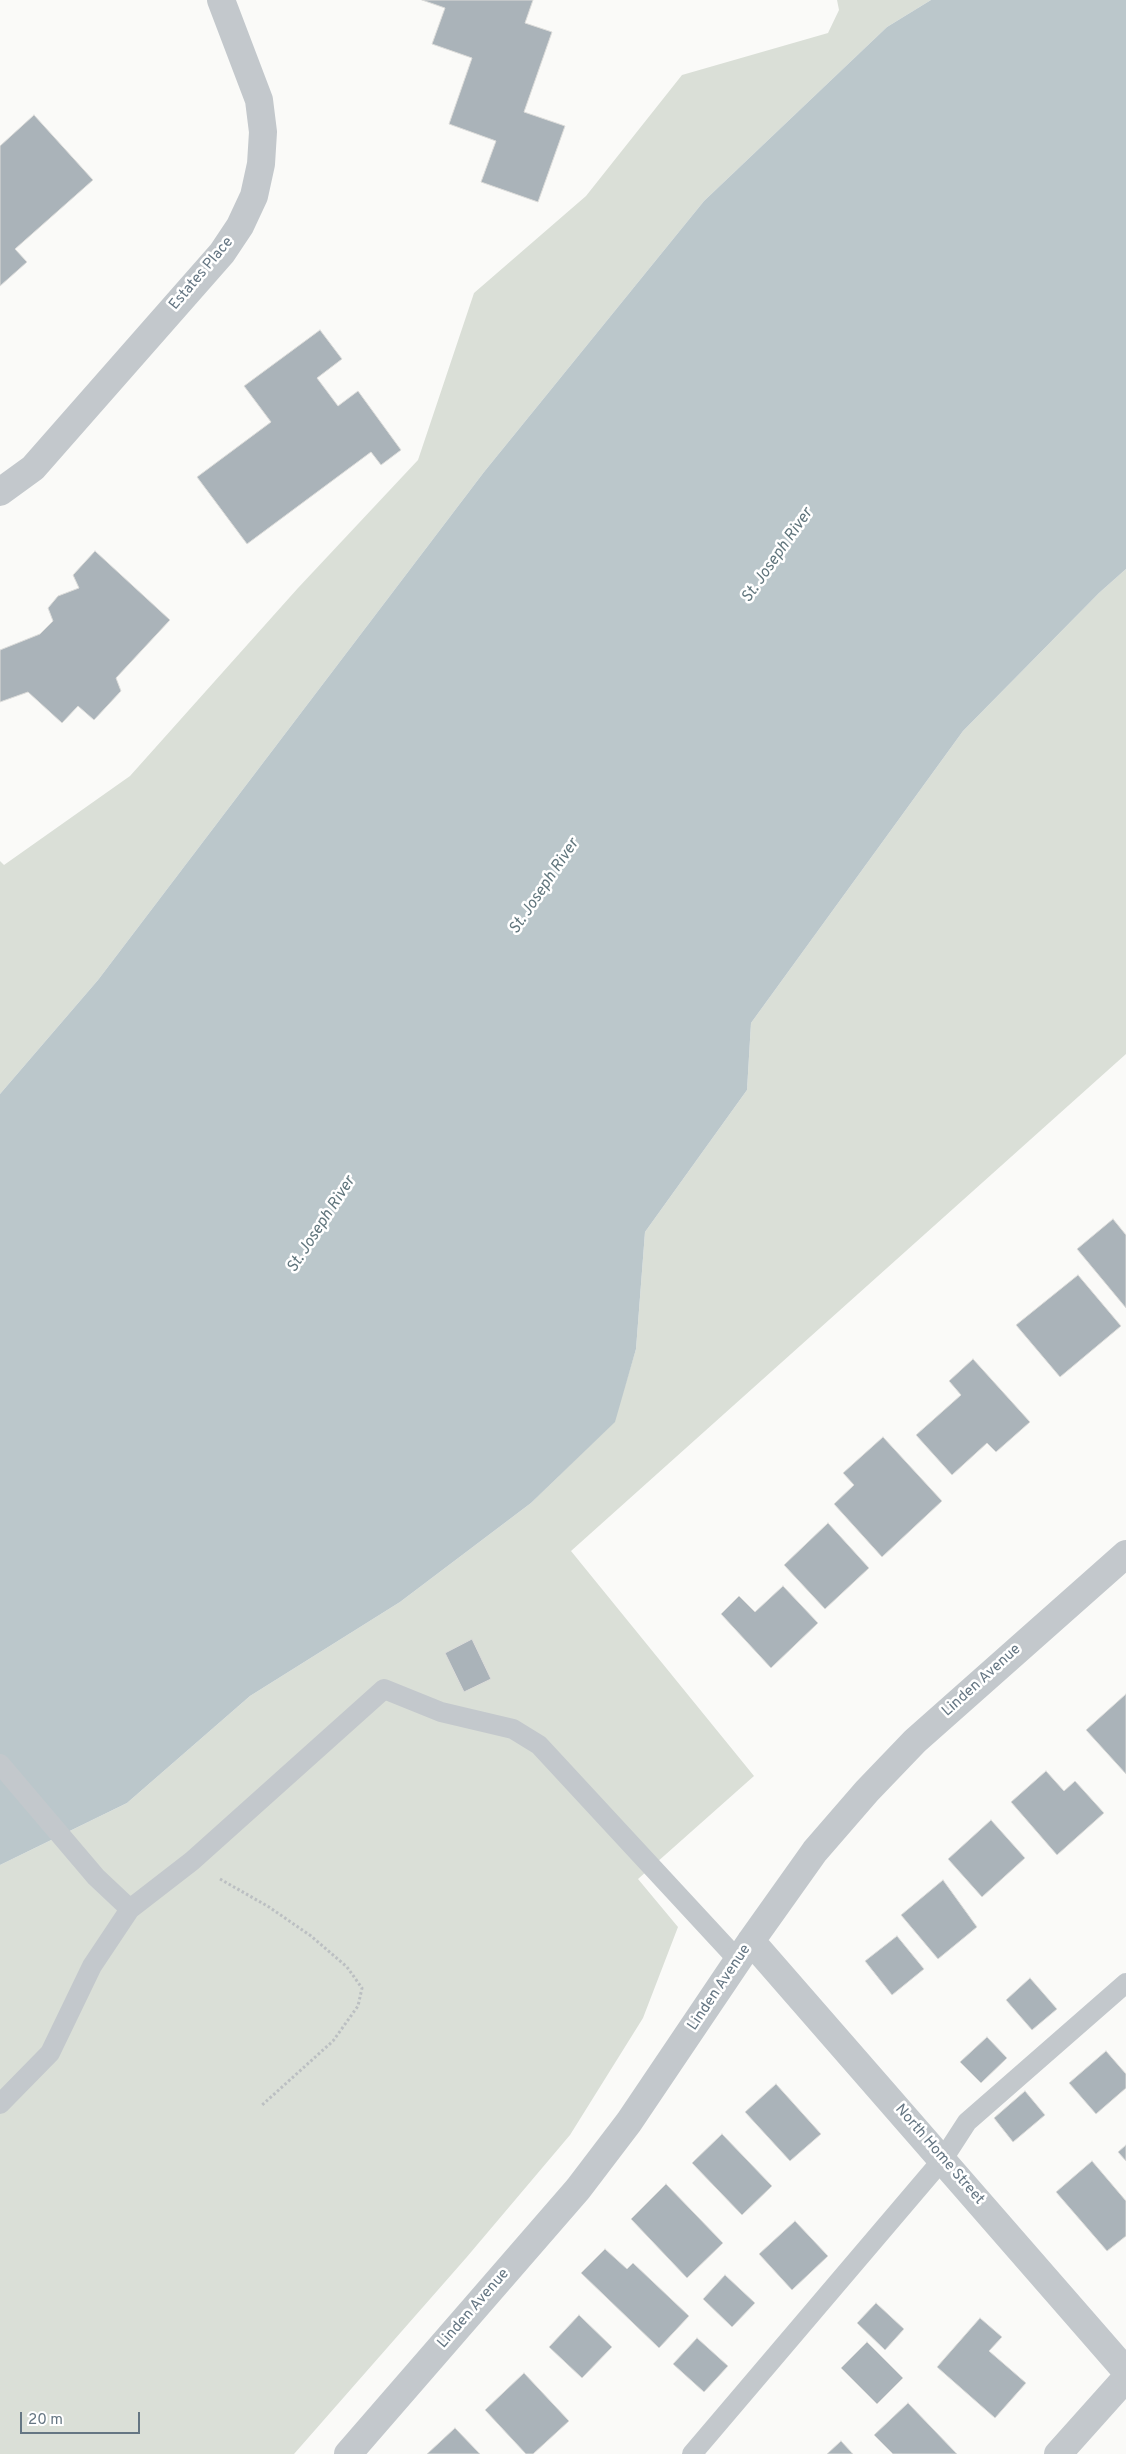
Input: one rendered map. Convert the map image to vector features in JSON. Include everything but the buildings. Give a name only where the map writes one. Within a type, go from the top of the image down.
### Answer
[{"type":"street","name":"Estates Place","points":[[0,492],[33,468],[222,253],[240,226],[254,196],[261,164],[263,132],[259,100],[221,0]]},
{"type":"street","name":"Linden Avenue","points":[[348,2454],[578,2189],[629,2122],[744,1951],[816,1850],[867,1791],[915,1741],[1126,1554]]},
{"type":"street","name":"North Home Street","points":[[744,1951],[942,2159],[1126,2371]]},
{"type":"street","points":[[1058,2454],[1126,2378]]},
{"type":"lane","points":[[0,2104],[50,2053],[92,1966],[130,1909],[192,1861],[384,1689],[441,1712],[514,1729],[539,1746],[744,1951]]},
{"type":"lane","points":[[0,1764],[96,1877],[130,1909]]},
{"type":"lane","points":[[692,2454],[942,2159],[967,2122],[1126,1982]]},
{"type":"path","points":[[192,1861],[269,1907],[311,1936],[347,1967],[362,1988],[358,2006],[334,2042],[261,2106]]},
{"type":"shaded area","points":[[837,0],[931,0],[887,27],[704,201],[484,472],[98,980],[0,1094],[0,861],[4,865],[130,776],[298,588],[418,460],[474,293],[586,196],[682,75],[828,33],[839,10]]},
{"type":"shaded area","points":[[1126,569],[1126,1054],[571,1551],[754,1776],[638,1879],[678,1927],[643,2018],[570,2135],[466,2258],[294,2454],[0,2454],[0,1865],[127,1803],[250,1696],[400,1602],[531,1503],[614,1422],[636,1349],[645,1232],[747,1090],[751,1023],[963,731],[1099,593]]},
{"type":"water","name":"St. Joseph River","points":[[931,0],[1126,0],[1126,569],[1099,593],[963,731],[751,1023],[747,1090],[645,1232],[636,1349],[615,1422],[531,1503],[400,1602],[250,1696],[127,1803],[0,1865],[0,1094],[98,980],[484,472],[704,201],[887,27]]}]
